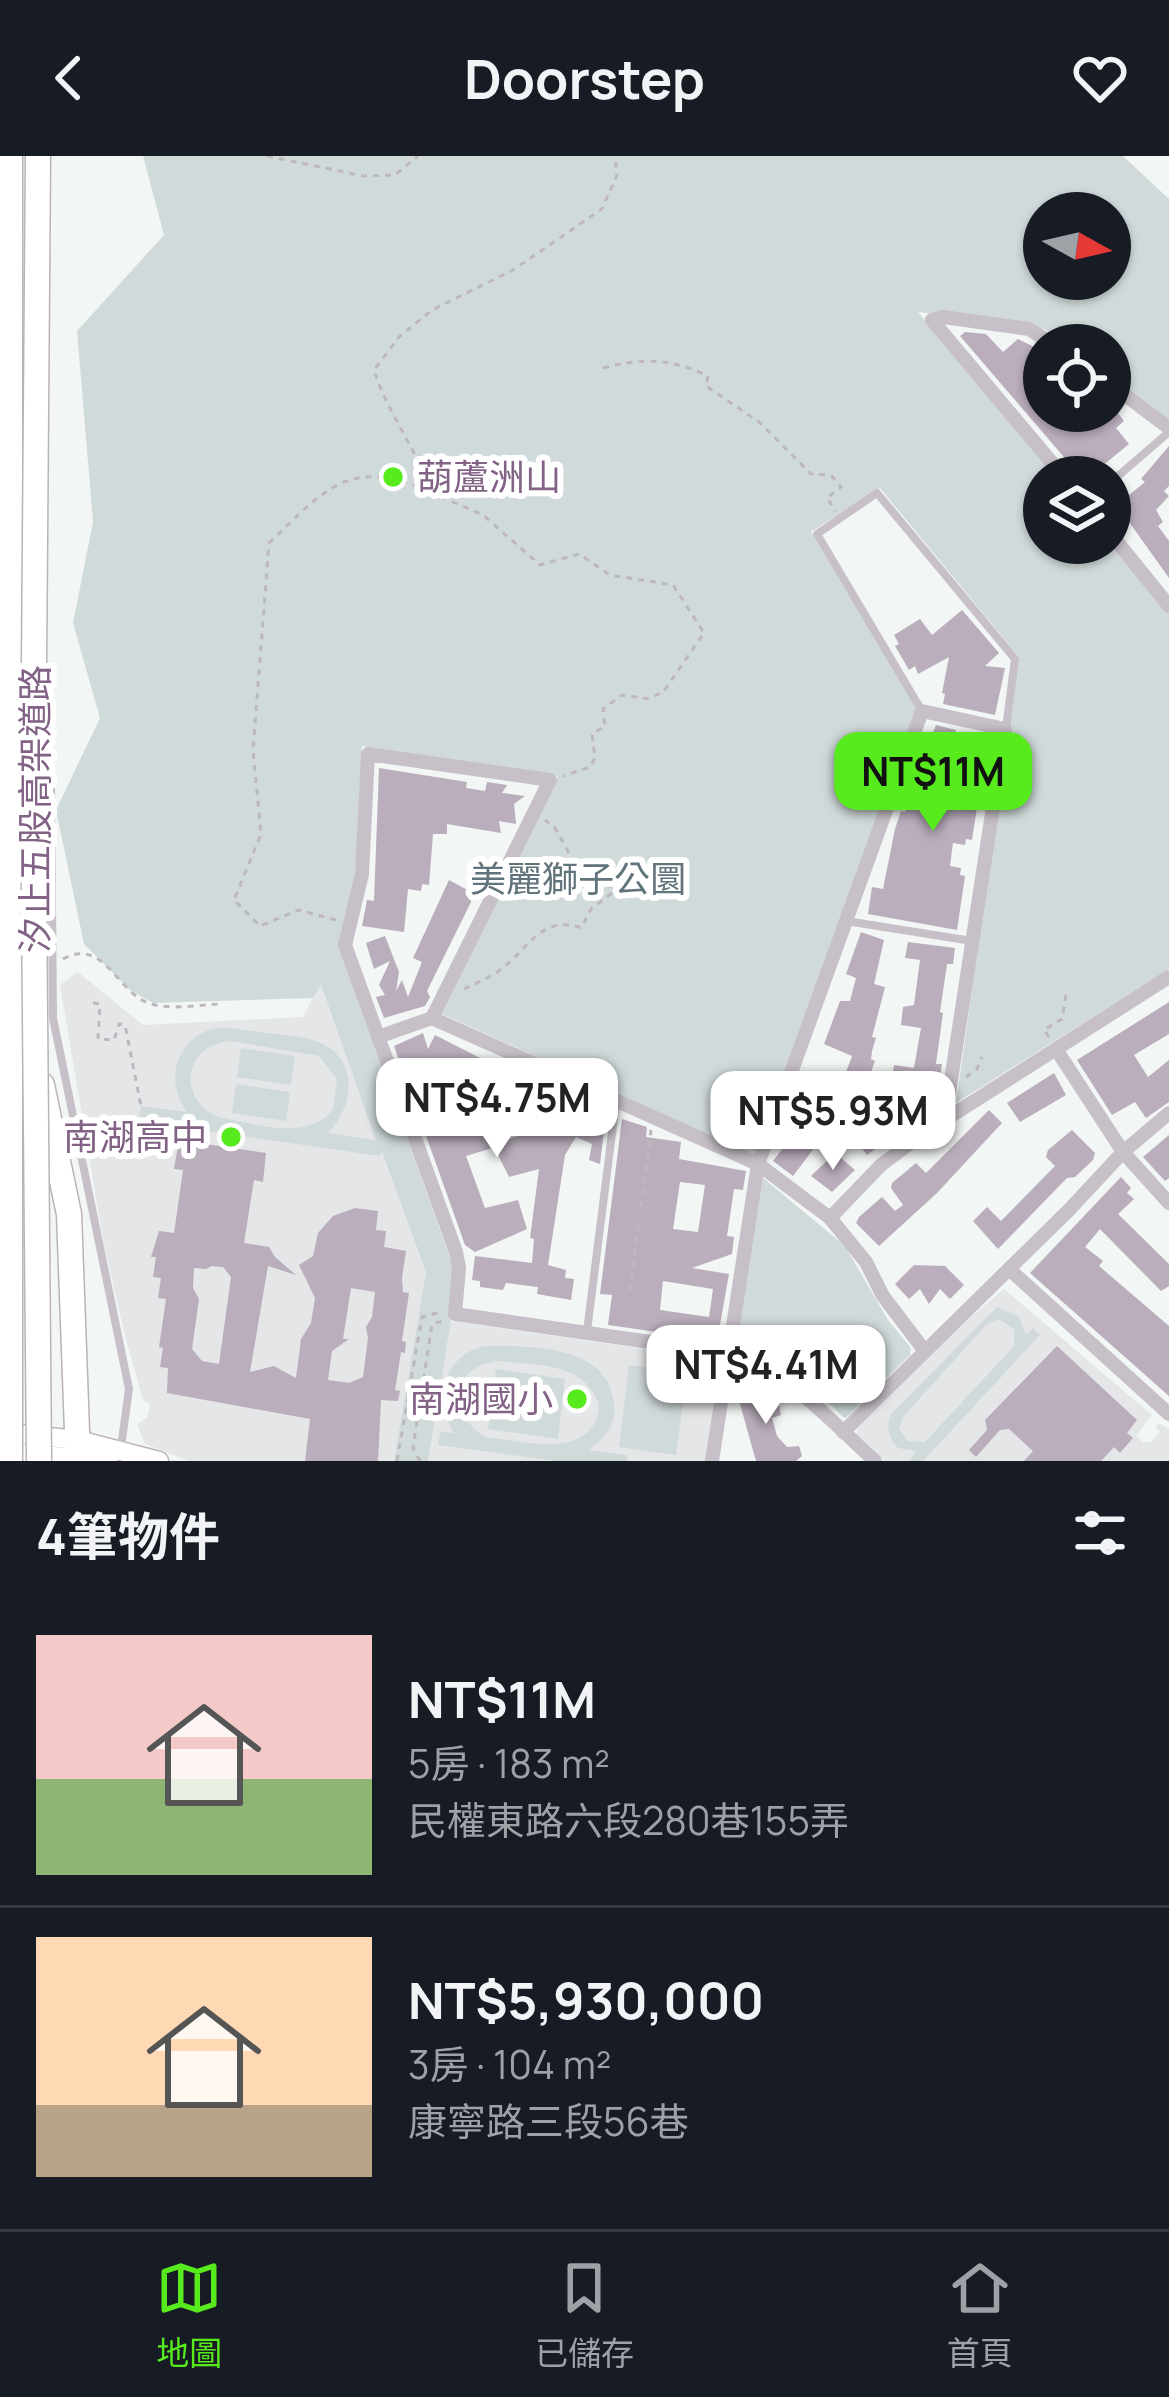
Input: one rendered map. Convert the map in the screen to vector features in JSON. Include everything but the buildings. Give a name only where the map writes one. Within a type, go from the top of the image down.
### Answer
[{"type":"highway","points":[[10,156],[10,1461]]},
{"type":"highway","name":"汐止五股高架道路","points":[[38,156],[33,792],[39,1461]]},
{"type":"highway","points":[[11,854],[28,1006],[69,1214],[78,1449]]},
{"type":"main road","points":[[0,1432],[111,1458],[154,1459]]},
{"type":"main road","points":[[0,1451],[78,1449]]},
{"type":"street","points":[[1023,328],[943,317],[932,320],[1023,428]]},
{"type":"street","points":[[1131,400],[1169,430]]},
{"type":"street","points":[[1026,432],[1046,456]]},
{"type":"street","points":[[1131,559],[1169,606]]},
{"type":"street","points":[[712,1461],[758,1164],[922,711],[1005,729],[945,1119]]},
{"type":"street","points":[[432,1018],[550,780],[368,754],[362,874],[345,945],[456,1252],[455,1314],[727,1353],[763,1366],[800,1389],[874,1461]]},
{"type":"street","points":[[830,1218],[881,1165],[945,1119],[1169,977]]},
{"type":"street","points":[[378,1037],[432,1018],[758,1164],[830,1218],[866,1262],[883,1296],[924,1350]]},
{"type":"street","points":[[1056,1049],[1123,1151],[1169,1203]]},
{"type":"street","points":[[843,1432],[1123,1151],[1169,1113]]},
{"type":"street","points":[[1009,1269],[1169,1414]]},
{"type":"lane","points":[[1131,464],[1169,430]]},
{"type":"lane","points":[[922,711],[817,534],[877,493],[1015,659],[1005,729]]},
{"type":"lane","points":[[51,782],[52,1018],[129,1389],[111,1458]]},
{"type":"lane","points":[[846,921],[971,941]]},
{"type":"lane","points":[[586,1333],[616,1100]]},
{"type":"path","points":[[267,156],[364,176],[395,175],[418,156]]},
{"type":"path","points":[[430,492],[421,461],[381,395],[374,370],[399,337],[432,310],[513,270],[602,209],[617,175],[615,156]]},
{"type":"path","points":[[602,368],[658,359],[708,376],[706,386],[759,422],[812,474],[831,476],[841,487],[827,498],[841,518]]},
{"type":"path","points":[[350,924],[298,910],[260,926],[234,899],[262,834],[253,750],[269,543],[350,476],[396,476],[483,515],[540,565],[578,554],[610,575],[673,585],[704,633],[664,692],[649,699],[622,695],[603,709],[605,726],[592,734],[595,758],[590,767],[550,780]]},
{"type":"path","points":[[448,986],[463,989],[502,969],[537,933],[556,926],[581,928],[591,909],[612,893],[606,872],[574,862],[555,828],[533,814]]},
{"type":"path","points":[[50,967],[69,955],[85,954],[100,958],[130,991],[155,1006],[220,1004]]},
{"type":"path","points":[[1056,1049],[1044,1030],[1062,1019],[1066,994]]},
{"type":"path","points":[[93,1003],[100,1004],[98,1039],[114,1040],[119,1024],[124,1025],[141,1106]]},
{"type":"path","points":[[950,1088],[977,1069],[982,1057]]},
{"type":"path","points":[[630,1290],[652,1117]]},
{"type":"path","points":[[397,1461],[422,1317],[449,1310],[455,1314]]},
{"type":"path","points":[[420,1461],[412,1448],[431,1324],[455,1314]]},
{"type":"path","points":[[405,1413],[414,1415],[418,1408]]},
{"type":"shaded area","name":"南湖高中","points":[[78,972],[143,1025],[303,1017],[320,983],[426,1271],[394,1461],[189,1461],[145,1444],[137,1424],[147,1418],[150,1405],[143,1400],[103,1240],[60,985]]},
{"type":"shaded area","points":[[1004,1289],[1152,1415],[1136,1436],[1143,1442],[1151,1442],[1160,1432],[1155,1427],[1159,1423],[1169,1429],[1169,1461],[885,1461],[856,1435],[858,1427],[959,1327]]},
{"type":"shaded area","name":"南湖國小","points":[[451,1321],[721,1360],[707,1461],[428,1461]]},
{"type":"green space","name":"美麗獅子公圜","points":[[143,156],[1123,156],[1169,199],[1169,423],[1131,395],[1131,324],[1023,326],[918,312],[1039,456],[1023,456],[1023,564],[1128,564],[1169,611],[1169,969],[956,1103],[1019,657],[880,488],[811,532],[917,708],[756,1156],[442,1014],[558,776],[362,746],[355,878],[339,948],[453,1266],[451,1321],[428,1461],[394,1461],[426,1272],[382,1152],[380,1156],[139,1121],[141,1106],[187,1112],[175,1080],[182,1052],[204,1032],[232,1028],[303,1037],[330,1048],[340,1058],[349,1083],[344,1109],[328,1133],[376,1140],[321,985],[313,998],[153,1003],[130,990],[84,944],[56,810],[100,718],[73,623],[93,522],[77,331],[164,235]],"holes":[[[231,1041],[319,1056],[337,1079],[333,1109],[309,1125],[279,1128],[218,1117],[205,1108],[191,1085],[191,1073],[203,1052]]]},
{"type":"green space","points":[[241,1048],[295,1056],[291,1085],[237,1077]]},
{"type":"green space","points":[[236,1084],[290,1092],[286,1121],[232,1113]]},
{"type":"green space","points":[[763,1178],[845,1246],[888,1320],[911,1348],[910,1355],[847,1417],[782,1366],[735,1348]]},
{"type":"green space","points":[[997,1307],[1019,1317],[1026,1334],[1033,1328],[1040,1335],[923,1461],[910,1461],[916,1451],[895,1444],[888,1428],[891,1414]],"holes":[[[999,1319],[1014,1329],[1014,1346],[925,1442],[908,1441],[899,1429],[903,1417],[987,1324]]]},
{"type":"green space","points":[[484,1346],[523,1347],[583,1359],[609,1384],[614,1404],[609,1431],[589,1450],[628,1455],[627,1461],[555,1461],[438,1445],[440,1432],[454,1433],[444,1407],[446,1381],[470,1351]],"holes":[[[499,1361],[557,1368],[582,1380],[599,1404],[595,1422],[586,1434],[557,1444],[486,1437],[464,1416],[458,1392],[470,1372]]]},
{"type":"green space","points":[[629,1365],[687,1373],[676,1455],[619,1447]]},
{"type":"green space","points":[[496,1369],[565,1379],[558,1439],[488,1429]]},
{"type":"place","name":"葫蘆洲山","points":[[393,477]]},
{"type":"place","name":"南湖高中","points":[[231,1137]]},
{"type":"place","name":"南湖國小","points":[[577,1399]]}]
